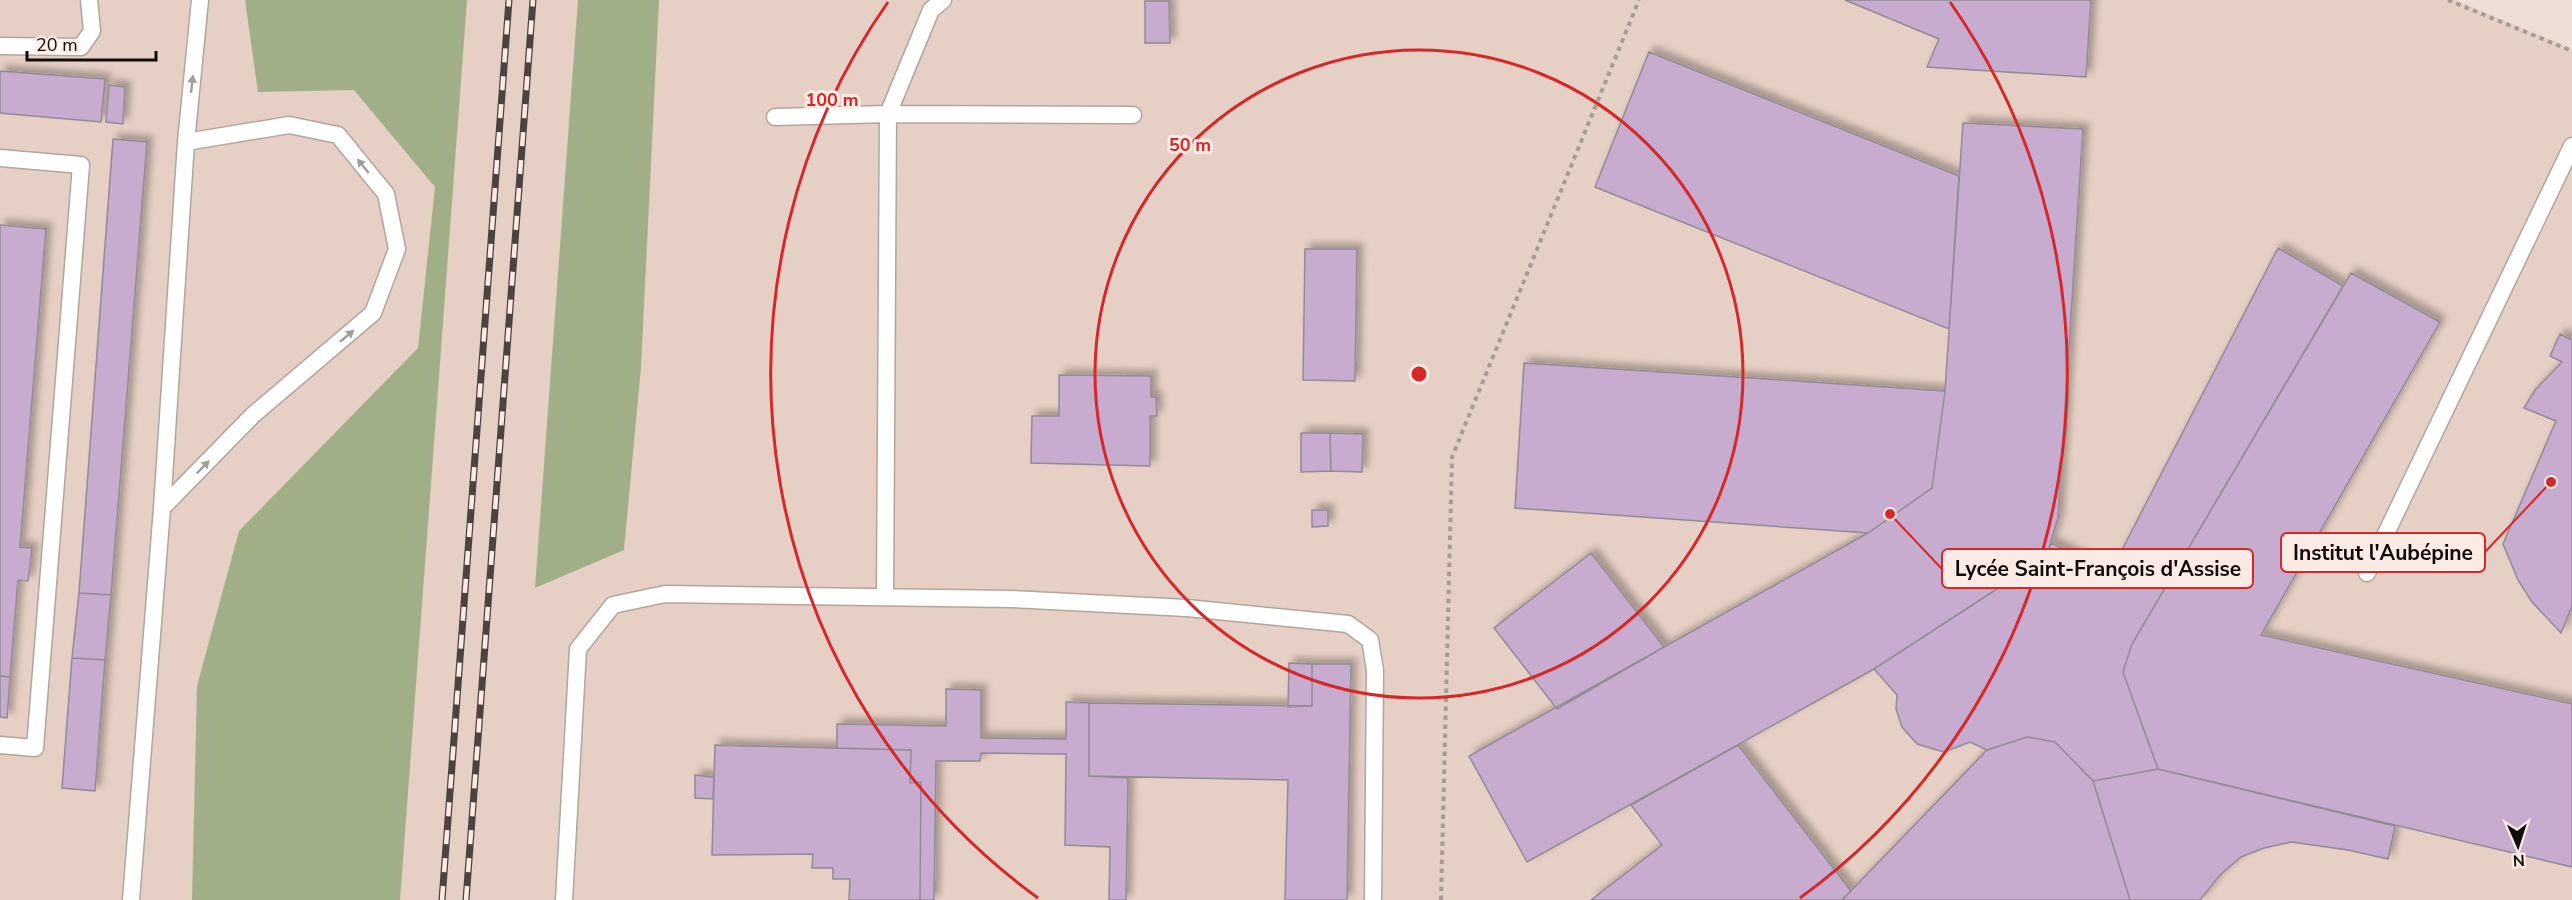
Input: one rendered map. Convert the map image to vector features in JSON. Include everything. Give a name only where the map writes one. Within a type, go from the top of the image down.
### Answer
[{"type":"lane","points":[[0,46],[81,47],[92,31],[89,0]]},
{"type":"lane","points":[[130,900],[162,508],[186,142],[200,0]]},
{"type":"lane","points":[[885,596],[888,114],[931,10],[943,0]]},
{"type":"lane","points":[[776,117],[888,114],[1133,115]]},
{"type":"lane","points":[[162,508],[254,415],[373,313],[397,249],[386,194],[338,135],[289,125],[186,142]]},
{"type":"lane","points":[[2367,573],[2572,146]]},
{"type":"lane","points":[[0,158],[81,165],[35,748],[0,745]]},
{"type":"lane","points":[[564,900],[579,650],[613,605],[665,594],[1011,599],[1187,608],[1348,624],[1370,640],[1375,670],[1373,900]]},
{"type":"path","points":[[1441,900],[1452,457],[1639,0]]},
{"type":"path","points":[[2448,0],[2572,51]]},
{"type":"shaded area","points":[[0,0],[2455,0],[2572,49],[2572,900],[0,900]]},
{"type":"green space","points":[[245,0],[467,0],[400,900],[192,900],[197,686],[239,531],[418,348],[435,187],[354,90],[258,92]]},
{"type":"green space","points":[[578,0],[659,0],[641,367],[624,550],[535,588]]},
{"type":"building","points":[[1845,0],[2091,0],[2086,77],[1927,67],[1939,39]]},
{"type":"building","points":[[1145,1],[1169,1],[1170,43],[1145,43]]},
{"type":"building","points":[[1649,52],[1959,176],[1949,329],[1595,187]]},
{"type":"building","points":[[0,71],[105,79],[101,122],[0,113]]},
{"type":"building","points":[[109,85],[125,87],[123,124],[106,122]]},
{"type":"building","points":[[1963,123],[2083,129],[2058,518],[2045,561],[2003,585],[1874,669],[1527,862],[1469,756],[1868,533],[1932,488],[1945,391]]},
{"type":"building","points":[[113,139],[147,142],[111,595],[79,593]]},
{"type":"building","points":[[0,225],[46,229],[20,547],[32,548],[28,581],[18,580],[10,677],[0,676]]},
{"type":"building","points":[[2278,248],[2343,286],[2132,644],[2123,672],[2158,769],[2093,781],[2055,742],[2027,737],[1987,750],[1970,742],[1944,752],[1917,744],[1902,727],[1896,709],[1897,695],[1874,669],[2003,585],[2045,561],[2051,543],[2111,571]]},
{"type":"building","points":[[1305,249],[1357,249],[1355,381],[1303,380]]},
{"type":"building","points":[[2351,273],[2440,322],[2261,635],[2572,704],[2572,867],[2158,769],[2123,672],[2132,644]]},
{"type":"building","points":[[2560,334],[2572,340],[2572,606],[2561,633],[2532,602],[2518,580],[2503,544],[2556,421],[2524,408],[2535,390],[2562,362],[2550,356]]},
{"type":"building","points":[[1524,363],[1945,391],[1932,488],[1868,533],[1515,508]]},
{"type":"building","points":[[1059,375],[1151,376],[1151,397],[1156,397],[1157,416],[1150,416],[1150,466],[1031,463],[1032,416],[1059,416]]},
{"type":"building","points":[[1301,433],[1330,433],[1331,471],[1301,472]]},
{"type":"building","points":[[1330,433],[1363,434],[1362,472],[1331,471]]},
{"type":"building","points":[[1312,510],[1328,510],[1328,526],[1312,527]]},
{"type":"building","points":[[1591,553],[1664,647],[1557,709],[1494,628]]},
{"type":"building","points":[[79,593],[111,595],[105,660],[72,658]]},
{"type":"building","points":[[72,658],[105,660],[95,791],[62,788]]},
{"type":"building","points":[[1289,663],[1312,664],[1312,706],[1288,707]]},
{"type":"building","points":[[1312,664],[1351,664],[1347,900],[1285,900],[1288,780],[1089,776],[1089,703],[1312,706]]},
{"type":"building","points":[[0,676],[10,677],[7,718],[0,717]]},
{"type":"building","points":[[946,689],[981,690],[981,738],[1066,739],[1066,702],[1089,703],[1089,776],[1128,778],[1126,900],[1109,900],[1110,847],[1065,845],[1066,754],[981,753],[980,761],[936,761],[934,900],[920,900],[921,782],[910,783],[911,750],[837,748],[837,724],[946,726]]},
{"type":"building","points":[[2027,737],[2055,742],[2093,781],[2130,900],[1842,900],[1987,750]]},
{"type":"building","points":[[715,745],[911,750],[910,783],[921,782],[920,900],[849,900],[850,879],[833,879],[833,868],[812,868],[813,854],[712,855]]},
{"type":"building","points":[[1738,745],[1851,891],[1842,900],[1591,900],[1662,845],[1631,805]]},
{"type":"building","points":[[2158,769],[2395,826],[2388,859],[2348,850],[2291,842],[2264,848],[2241,857],[2220,875],[2200,900],[2130,900],[2093,781]]},
{"type":"building","points":[[695,775],[714,777],[713,799],[695,798]]},
{"type":"railway","points":[[442,900],[509,0]]},
{"type":"railway","points":[[466,900],[533,0]]},
{"type":"place","name":"Institut l'Aubépine","points":[[2551,482]]},
{"type":"place","name":"Lycée Saint-François d'Assise","points":[[1890,514]]}]
